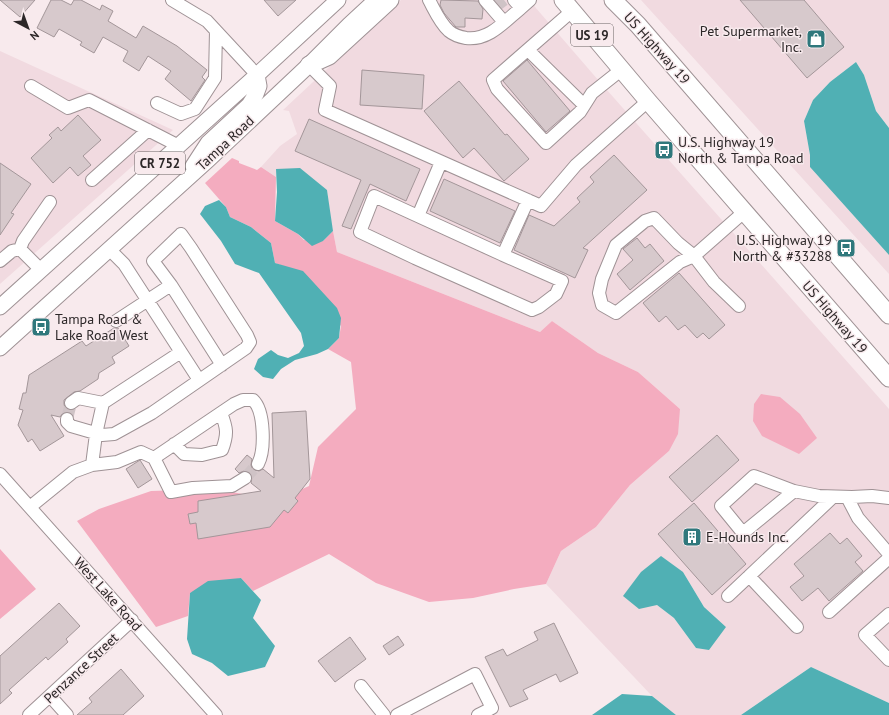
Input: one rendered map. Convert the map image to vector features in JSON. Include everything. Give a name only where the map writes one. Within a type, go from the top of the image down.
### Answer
[{"type":"highway","points":[[309,65],[329,56],[390,0]]},
{"type":"highway","name":"US Highway 19","points":[[613,0],[638,25],[889,315]]},
{"type":"highway","points":[[625,0],[638,25]]},
{"type":"highway","name":"US Highway 19","points":[[568,5],[648,101],[889,378]]},
{"type":"main road","name":"Tampa Road","points":[[0,307],[338,0]]},
{"type":"main road","name":"Tampa Road","points":[[0,348],[183,182],[309,65],[376,0]]},
{"type":"main road","points":[[183,182],[208,143],[249,105],[259,86],[257,75]]},
{"type":"street","points":[[172,0],[207,21],[257,75]]},
{"type":"street","points":[[431,0],[439,19],[449,31],[458,36],[474,39],[494,31],[522,3]]},
{"type":"street","points":[[491,4],[504,22]]},
{"type":"street","points":[[568,5],[528,50],[493,80],[497,89],[546,143],[580,112],[592,92],[622,70]]},
{"type":"street","points":[[157,103],[181,114],[195,109],[214,78],[216,31]]},
{"type":"street","points":[[528,50],[584,105]]},
{"type":"street","points":[[309,65],[330,86],[325,110],[541,206],[576,165],[648,101]]},
{"type":"street","points":[[31,86],[68,108],[89,100],[179,146]]},
{"type":"street","points":[[92,180],[148,130]]},
{"type":"street","points":[[418,216],[441,162]]},
{"type":"street","points":[[374,196],[503,255],[562,281],[556,294],[539,307],[532,310],[360,232],[374,196]]},
{"type":"street","points":[[503,255],[528,200]]},
{"type":"street","points":[[20,249],[23,241],[50,202]]},
{"type":"street","points":[[739,306],[714,282],[694,256],[678,243],[654,218],[645,221],[616,245],[598,293],[602,305],[616,314],[680,262],[694,256],[744,212]]},
{"type":"street","points":[[67,419],[67,422],[71,426],[96,434],[114,434],[152,413],[246,348],[250,342],[248,335],[203,266],[180,234],[153,261],[171,285],[222,364]]},
{"type":"street","points":[[20,249],[41,270]]},
{"type":"street","points":[[0,261],[12,250],[20,249]]},
{"type":"street","points":[[109,249],[124,264],[199,380]]},
{"type":"street","points":[[116,321],[171,285]]},
{"type":"street","points":[[92,465],[96,434],[103,403],[181,352]]},
{"type":"street","points":[[71,403],[78,398],[103,403]]},
{"type":"street","points":[[154,458],[234,404],[243,400],[253,400],[259,408],[263,437],[261,458],[258,464]]},
{"type":"street","points":[[174,444],[184,454],[202,455],[222,450],[227,438],[226,425],[221,413]]},
{"type":"street","points":[[30,507],[73,472],[92,465],[117,462],[140,452],[154,458],[171,492],[193,488],[232,486],[245,478]]},
{"type":"street","name":"West Lake Road","points":[[0,474],[4,487],[30,507],[216,715]]},
{"type":"street","points":[[794,491],[743,533],[721,506],[754,476],[794,491],[819,496],[872,496],[889,498]]},
{"type":"street","points":[[728,596],[833,497]]},
{"type":"street","points":[[847,497],[858,518],[889,554]]},
{"type":"street","points":[[829,612],[889,558]]},
{"type":"street","points":[[749,576],[797,627]]},
{"type":"street","points":[[889,614],[865,635],[889,660]]},
{"type":"street","name":"Penzance Street","points":[[29,715],[132,620]]},
{"type":"street","points":[[397,715],[475,674],[492,708],[478,715]]},
{"type":"street","points":[[361,686],[384,715]]},
{"type":"street","points":[[50,696],[67,715]]},
{"type":"shaded area","points":[[401,0],[529,0],[889,409],[889,703],[811,667],[741,715],[676,715],[652,696],[546,584],[561,551],[596,527],[630,485],[669,451],[680,409],[638,372],[598,353],[552,321],[540,332],[337,252],[327,190],[276,169],[276,177],[261,167],[280,146],[297,134],[289,111],[283,110]],"holes":[[[683,572],[704,607],[726,627],[696,648],[674,618],[657,605]]]},
{"type":"shaded area","points":[[641,0],[889,0],[889,128],[876,111],[864,75],[856,62],[830,82],[813,100],[804,121],[810,155],[810,167],[889,255],[889,274]]},
{"type":"shaded area","points":[[0,51],[173,130],[0,284]]},
{"type":"shaded area","points":[[232,158],[239,161],[239,163],[257,170],[261,167],[276,177],[275,221],[298,234],[304,240],[323,241],[333,231],[337,252],[540,332],[552,321],[598,353],[638,372],[680,409],[678,434],[669,451],[630,485],[596,527],[561,551],[546,584],[473,598],[429,602],[376,583],[329,554],[253,591],[241,578],[190,593],[188,616],[156,627],[77,521],[99,509],[151,491],[214,489],[277,500],[309,486],[318,447],[356,409],[351,362],[328,349],[339,338],[341,326],[286,267],[275,263],[271,243],[251,227],[230,217],[226,207],[205,183]]},
{"type":"shaded area","points":[[761,394],[780,397],[800,414],[817,438],[799,454],[762,436],[753,421],[754,404]]},
{"type":"shaded area","points":[[0,549],[36,589],[0,619]]},
{"type":"water","points":[[856,62],[864,75],[876,111],[889,128],[889,255],[810,167],[810,155],[804,121],[813,100],[830,82]]},
{"type":"water","points":[[300,168],[327,190],[333,231],[323,241],[312,246],[298,234],[275,221],[277,192],[276,169]]},
{"type":"water","points":[[219,200],[226,207],[230,217],[251,227],[271,243],[275,263],[303,271],[337,308],[341,318],[339,338],[328,349],[317,354],[295,360],[281,369],[273,379],[263,377],[254,369],[258,359],[271,350],[278,355],[288,358],[299,353],[304,346],[301,333],[259,273],[235,264],[221,241],[200,214],[205,206]]},
{"type":"water","points":[[661,556],[683,572],[704,607],[726,627],[709,650],[696,648],[674,618],[657,605],[639,609],[623,596],[641,572]]},
{"type":"water","points":[[241,578],[261,600],[253,618],[275,646],[265,667],[228,676],[212,663],[192,654],[187,639],[190,593],[208,581]]},
{"type":"water","points":[[811,667],[889,703],[889,715],[741,715]]},
{"type":"water","points":[[622,694],[652,696],[676,715],[592,715]]},
{"type":"building","points":[[0,0],[35,0],[20,17]]},
{"type":"building","points":[[51,0],[61,0],[71,5],[74,0],[81,0],[100,10],[102,5],[113,11],[108,21],[136,38],[143,26],[177,46],[207,70],[202,77],[205,80],[191,101],[165,79],[171,71],[148,56],[139,71],[123,61],[128,51],[103,37],[94,53],[80,45],[82,42],[59,29],[54,37],[37,28]]},
{"type":"building","points":[[264,0],[296,0],[278,16]]},
{"type":"building","points":[[441,0],[478,1],[483,9],[482,19],[465,18],[465,27],[456,27],[444,13],[440,5]]},
{"type":"building","points":[[740,0],[804,0],[844,47],[807,78]]},
{"type":"building","points":[[527,60],[570,111],[546,132],[503,81]]},
{"type":"building","points":[[362,70],[424,75],[422,109],[360,105]]},
{"type":"building","points":[[459,81],[505,135],[507,134],[529,159],[504,181],[474,148],[463,158],[424,111]]},
{"type":"building","points":[[78,115],[101,140],[83,156],[91,165],[78,176],[70,167],[53,183],[31,158],[52,138],[49,135],[58,127],[61,131]]},
{"type":"building","points":[[309,119],[420,169],[406,201],[370,184],[351,229],[342,226],[361,180],[295,151]]},
{"type":"building","points":[[614,155],[647,190],[583,248],[588,250],[575,278],[514,250],[529,215],[554,226],[580,202],[577,198],[594,182],[590,177]]},
{"type":"building","points":[[0,163],[31,184],[11,213],[14,214],[0,235]]},
{"type":"building","points":[[444,179],[515,211],[500,243],[430,211]]},
{"type":"building","points":[[637,238],[645,248],[650,244],[664,261],[630,290],[617,274],[633,260],[623,249]]},
{"type":"building","points":[[679,273],[725,325],[709,339],[703,333],[697,338],[685,325],[678,330],[666,316],[659,322],[643,303]]},
{"type":"building","points":[[114,328],[118,328],[129,346],[112,357],[115,363],[99,373],[98,379],[80,391],[74,392],[64,400],[65,408],[68,410],[74,410],[73,415],[67,412],[63,413],[60,417],[51,415],[64,436],[40,451],[32,439],[28,442],[18,425],[23,410],[19,409],[23,393],[26,393],[29,375],[82,341],[86,346]]},
{"type":"building","points":[[306,411],[310,479],[295,498],[298,501],[288,513],[284,510],[270,527],[198,539],[196,523],[190,524],[188,514],[198,512],[198,501],[261,491],[251,483],[252,477],[249,472],[244,471],[239,473],[235,469],[247,455],[252,459],[252,469],[259,471],[263,469],[274,478],[272,413]]},
{"type":"building","points":[[717,435],[739,460],[692,502],[669,477]]},
{"type":"building","points":[[140,460],[152,479],[138,488],[126,469]]},
{"type":"building","points":[[694,503],[746,564],[712,595],[658,534]]},
{"type":"building","points":[[830,533],[840,544],[847,538],[862,556],[855,562],[863,571],[829,601],[818,588],[802,601],[790,587],[804,576],[794,564]]},
{"type":"building","points":[[59,603],[80,626],[66,639],[68,642],[48,660],[46,657],[9,690],[12,693],[0,704],[0,656]]},
{"type":"building","points":[[554,623],[578,673],[560,682],[556,674],[523,690],[528,699],[510,707],[485,657],[503,649],[507,656],[538,640],[534,632]]},
{"type":"building","points":[[398,636],[404,645],[389,655],[383,646]]},
{"type":"building","points":[[350,637],[366,659],[335,682],[318,661]]},
{"type":"building","points":[[121,669],[144,696],[123,715],[77,715],[92,702],[89,698]]},
{"type":"tunnel","points":[[496,6],[504,0]]},
{"type":"tunnel","points":[[67,419],[71,403]]},
{"type":"tunnel","points":[[245,478],[258,464]]},
{"type":"place","name":"Pet Supermarket, Inc.","points":[[816,39]]},
{"type":"place","name":"U.S. Highway 19 North & Tampa Road","points":[[664,150]]},
{"type":"place","name":"U.S. Highway 19 North & #33288","points":[[846,248]]},
{"type":"place","name":"Tampa Road & Lake Road West","points":[[41,327]]},
{"type":"place","name":"E-Hounds Inc.","points":[[692,537]]}]
